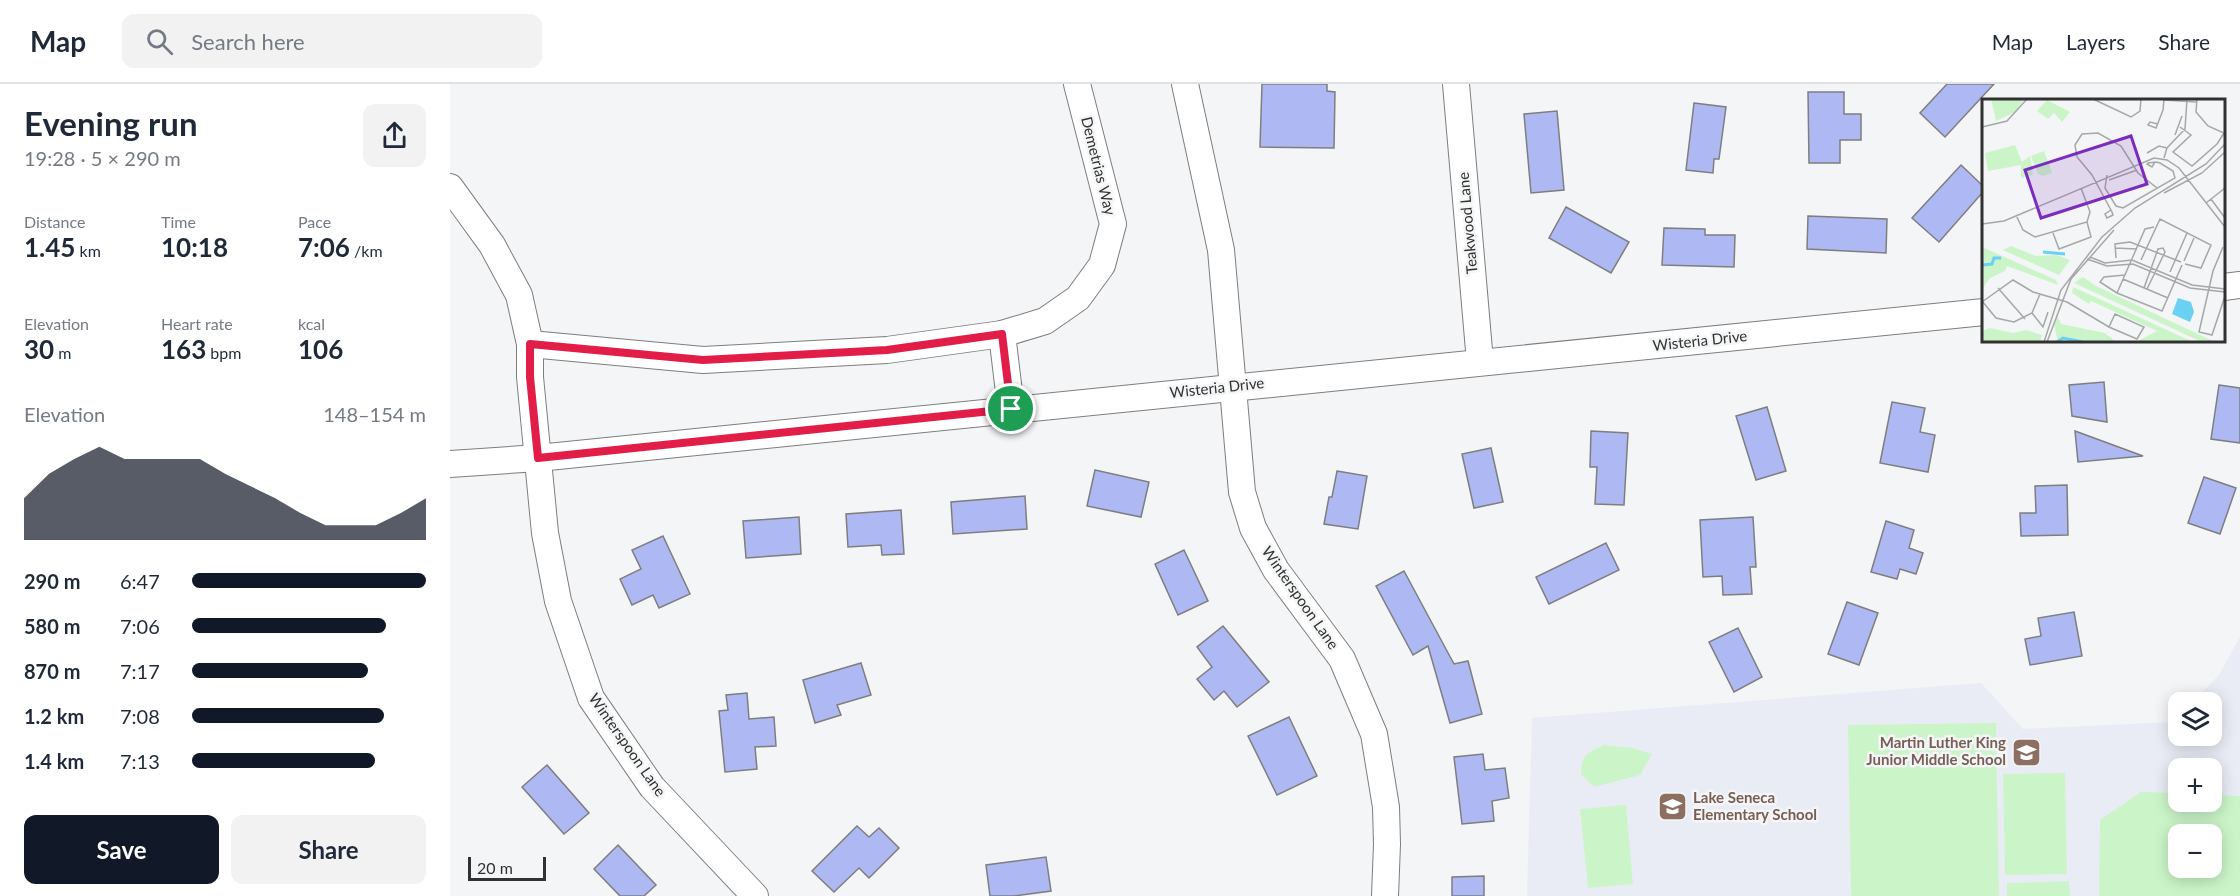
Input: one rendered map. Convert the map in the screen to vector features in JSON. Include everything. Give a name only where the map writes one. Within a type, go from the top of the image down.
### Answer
[{"type":"street","name":"Demetrias Way","points":[[530,344],[703,360],[887,350],[1002,334],[1045,321],[1078,298],[1102,265],[1113,224],[1077,84]]},
{"type":"street","name":"Winterspoon Lane","points":[[1185,84],[1221,250],[1242,492],[1253,528],[1276,570],[1342,659],[1374,734],[1386,807],[1388,844],[1385,896]]},
{"type":"street","name":"Teakwood Lane","points":[[1456,84],[1480,362]]},
{"type":"street","name":"Winterspoon Lane","points":[[450,187],[492,245],[519,295],[530,344],[530,377],[545,533],[558,601],[591,698],[652,787],[754,896]]},
{"type":"street","points":[[2225,287],[2240,285]]},
{"type":"street","name":"Wisteria Drive","points":[[450,464],[538,458],[1982,312]]},
{"type":"street","points":[[1002,334],[1011,409]]},
{"type":"shaded area","points":[[2240,637],[2240,896],[1527,896],[1532,718],[1981,683],[2023,729],[2168,722],[2168,746],[2222,746],[2222,692],[2203,692],[2219,675]]},
{"type":"green space","points":[[1996,723],[1999,896],[1851,896],[1848,725]]},
{"type":"green space","points":[[1604,745],[1633,748],[1652,754],[1640,775],[1594,787],[1581,774],[1582,762],[1589,752]]},
{"type":"green space","points":[[2065,773],[2067,874],[2005,875],[2003,774]]},
{"type":"green space","points":[[2141,792],[2168,793],[2168,812],[2222,812],[2222,795],[2240,796],[2240,896],[2099,896],[2100,820]]},
{"type":"green space","points":[[1626,805],[1633,884],[1588,888],[1580,809]]},
{"type":"green space","points":[[2069,881],[2070,896],[2007,896],[2007,883]]},
{"type":"building","points":[[1262,84],[1327,84],[1327,91],[1335,92],[1334,148],[1260,147]]},
{"type":"building","points":[[1947,84],[1994,84],[1945,137],[1920,113]]},
{"type":"building","points":[[1808,92],[1844,92],[1844,114],[1861,114],[1861,140],[1840,140],[1840,163],[1809,163]]},
{"type":"building","points":[[1694,103],[1726,107],[1719,159],[1714,159],[1713,173],[1686,170]]},
{"type":"building","points":[[1557,111],[1564,190],[1531,193],[1524,114]]},
{"type":"building","points":[[1961,165],[1982,185],[1982,193],[1939,242],[1912,218]]},
{"type":"building","points":[[1566,207],[1629,242],[1611,273],[1549,238]]},
{"type":"building","points":[[1808,216],[1887,219],[1886,253],[1807,249]]},
{"type":"building","points":[[1664,228],[1705,229],[1705,235],[1735,235],[1734,267],[1662,265]]},
{"type":"building","points":[[2104,382],[2107,422],[2072,416],[2069,385]]},
{"type":"building","points":[[2219,385],[2240,388],[2240,443],[2211,439]]},
{"type":"building","points":[[1892,402],[1925,408],[1920,432],[1935,435],[1928,472],[1880,463]]},
{"type":"building","points":[[1767,407],[1786,471],[1756,480],[1736,416]]},
{"type":"building","points":[[1591,431],[1628,433],[1624,505],[1595,504],[1597,467],[1590,467]]},
{"type":"building","points":[[2075,431],[2143,456],[2078,462]]},
{"type":"building","points":[[1491,448],[1503,502],[1474,508],[1462,454]]},
{"type":"building","points":[[1095,470],[1149,482],[1141,517],[1087,506]]},
{"type":"building","points":[[1337,471],[1367,476],[1358,529],[1324,524]]},
{"type":"building","points":[[2204,477],[2236,488],[2220,534],[2188,523]]},
{"type":"building","points":[[2067,485],[2068,535],[2021,536],[2020,513],[2036,513],[2035,486]]},
{"type":"building","points":[[1025,496],[1027,529],[953,534],[951,502]]},
{"type":"building","points":[[901,510],[904,554],[882,555],[881,545],[848,547],[846,514]]},
{"type":"building","points":[[799,517],[801,554],[746,558],[743,521]]},
{"type":"building","points":[[1753,517],[1756,567],[1750,567],[1752,594],[1723,595],[1722,576],[1703,577],[1700,520]]},
{"type":"building","points":[[1886,521],[1914,530],[1909,548],[1923,553],[1916,574],[1900,569],[1897,579],[1871,572]]},
{"type":"building","points":[[663,536],[690,594],[659,608],[653,595],[632,605],[620,579],[641,569],[632,550]]},
{"type":"building","points":[[1606,543],[1619,570],[1549,604],[1536,577]]},
{"type":"building","points":[[1184,550],[1208,601],[1178,615],[1155,564]]},
{"type":"building","points":[[1404,571],[1454,664],[1468,661],[1482,714],[1450,723],[1428,646],[1413,655],[1376,586]]},
{"type":"building","points":[[1847,602],[1878,613],[1859,665],[1828,654]]},
{"type":"building","points":[[2074,612],[2082,656],[2030,665],[2025,639],[2041,636],[2038,618]]},
{"type":"building","points":[[1223,626],[1269,682],[1237,707],[1224,691],[1214,700],[1197,679],[1212,667],[1197,647]]},
{"type":"building","points":[[1738,628],[1762,677],[1734,692],[1709,642]]},
{"type":"building","points":[[861,663],[871,695],[837,705],[841,715],[815,723],[803,680]]},
{"type":"building","points":[[747,693],[749,719],[774,717],[776,746],[755,747],[757,769],[725,772],[719,711],[728,710],[726,695]]},
{"type":"building","points":[[1289,717],[1317,776],[1277,795],[1248,736]]},
{"type":"building","points":[[1483,754],[1485,770],[1505,768],[1509,798],[1492,801],[1494,821],[1462,824],[1454,757]]},
{"type":"building","points":[[547,765],[589,813],[564,834],[522,787]]},
{"type":"building","points":[[857,826],[869,837],[879,828],[899,848],[869,878],[859,868],[834,892],[812,871]]},
{"type":"building","points":[[618,845],[656,885],[644,896],[620,896],[594,869]]},
{"type":"building","points":[[1046,857],[1051,891],[1014,896],[990,896],[986,865]]},
{"type":"building","points":[[1484,876],[1484,896],[1452,896],[1452,877]]},
{"type":"place","name":"Martin Luther King Junior Middle School","points":[[2027,752]]},
{"type":"place","name":"Lake Seneca Elementary School","points":[[1672,807]]},
{"type":"route","points":[[1002,334],[1011,409],[538,458],[530,377],[530,344],[703,360],[887,350],[1002,334]]}]
